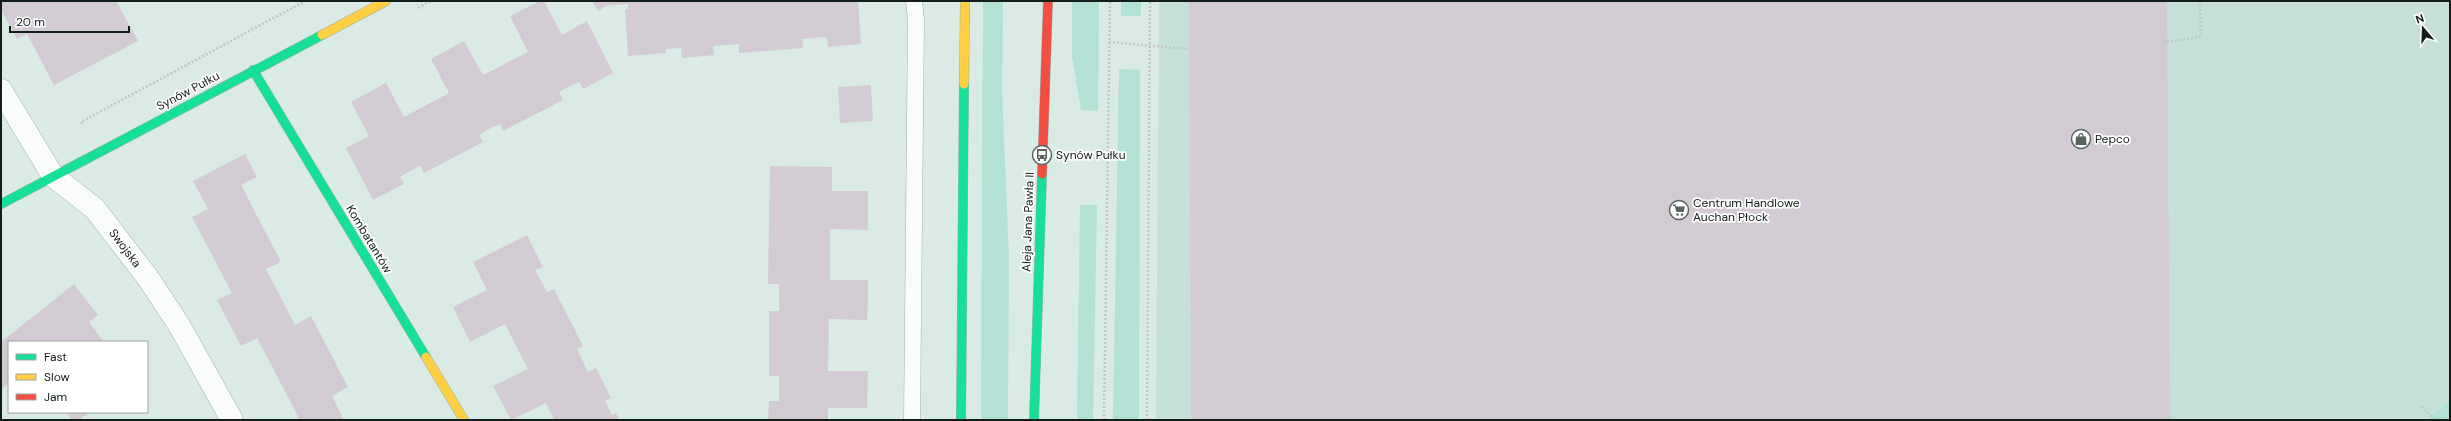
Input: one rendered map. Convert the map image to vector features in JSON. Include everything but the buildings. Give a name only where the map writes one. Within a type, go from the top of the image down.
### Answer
[{"type":"street","name":"Synów Pułku","points":[[1,204],[386,1]]},
{"type":"street","points":[[961,420],[965,1]]},
{"type":"street","name":"Aleja Jana Pawła II","points":[[1034,420],[1048,1]]},
{"type":"street","name":"Kombatantów","points":[[253,70],[464,420]]},
{"type":"street","name":"Swojska","points":[[1,90],[53,176],[96,209],[124,244],[179,325],[232,420]]},
{"type":"lane","points":[[912,420],[916,20],[914,1]]},
{"type":"path","points":[[1104,420],[1110,1]]},
{"type":"path","points":[[1147,420],[1150,1]]},
{"type":"path","points":[[2163,42],[2201,37],[2200,1]]},
{"type":"path","points":[[1109,42],[1188,49]]},
{"type":"path","points":[[2422,407],[2436,420]]},
{"type":"shaded area","name":"Centrum Handlowe Auchan Płock","points":[[1159,1],[2450,1],[2450,400],[2428,420],[1156,420]]},
{"type":"green space","points":[[983,1],[1003,1],[1002,92],[1009,258],[1008,420],[981,420]]},
{"type":"green space","points":[[1072,1],[1099,1],[1098,111],[1081,110],[1072,56]]},
{"type":"green space","points":[[1121,1],[1141,1],[1141,16],[1121,16]]},
{"type":"green space","points":[[1119,69],[1140,70],[1139,420],[1113,420]]},
{"type":"green space","points":[[1080,205],[1097,205],[1093,420],[1077,420]]},
{"type":"green space","points":[[2450,400],[2450,420],[2428,420]]},
{"type":"traffic: fast","points":[[1,204],[322,35]]},
{"type":"traffic: fast","points":[[253,70],[426,357]]},
{"type":"traffic: fast","points":[[961,420],[964,84]]},
{"type":"traffic: fast","points":[[1034,420],[1042,174]]},
{"type":"traffic: slow","points":[[322,35],[386,1]]},
{"type":"traffic: slow","points":[[964,84],[965,1]]},
{"type":"traffic: slow","points":[[426,357],[464,420]]},
{"type":"traffic: jam","points":[[1042,174],[1048,1]]},
{"type":"place","name":"Pepco","points":[[2081,139]]},
{"type":"place","name":"Synów Pułku","points":[[1042,155]]},
{"type":"place","name":"Centrum Handlowe Auchan Płock","points":[[1679,210]]}]
